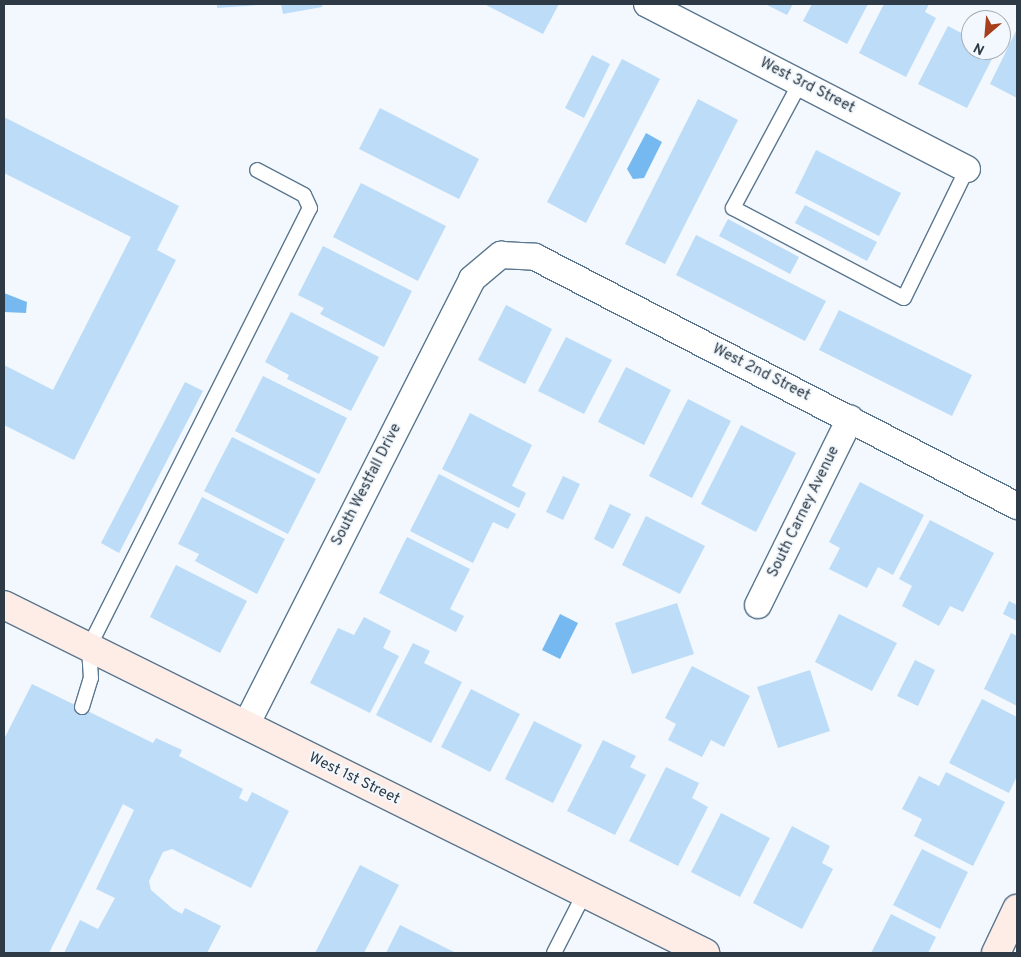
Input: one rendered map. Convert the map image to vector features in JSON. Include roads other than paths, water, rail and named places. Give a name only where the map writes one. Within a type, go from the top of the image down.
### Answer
[{"type":"street","name":"West 3rd Street","points":[[647,4],[967,170]]},
{"type":"street","name":"West 2nd Street","points":[[501,255],[535,257],[850,418],[1017,506]]},
{"type":"street","name":"South Westfall Drive","points":[[246,725],[472,279],[501,255]]},
{"type":"street","name":"South Carney Avenue","points":[[758,605],[850,418]]},
{"type":"street","name":"West 1st Street","points":[[4,605],[584,894],[671,946],[705,953]]},
{"type":"street","points":[[996,953],[1017,909]]},
{"type":"lane","points":[[800,83],[733,208],[904,298],[967,170]]},
{"type":"lane","points":[[82,707],[91,678],[89,648],[310,208],[304,195],[257,170]]},
{"type":"lane","points":[[554,953],[584,894]]},
{"type":"water","points":[[646,133],[662,142],[644,178],[633,179],[627,169]]},
{"type":"water","points":[[4,293],[27,302],[26,313],[4,312]]},
{"type":"water","points":[[560,614],[578,623],[560,659],[542,650]]}]
